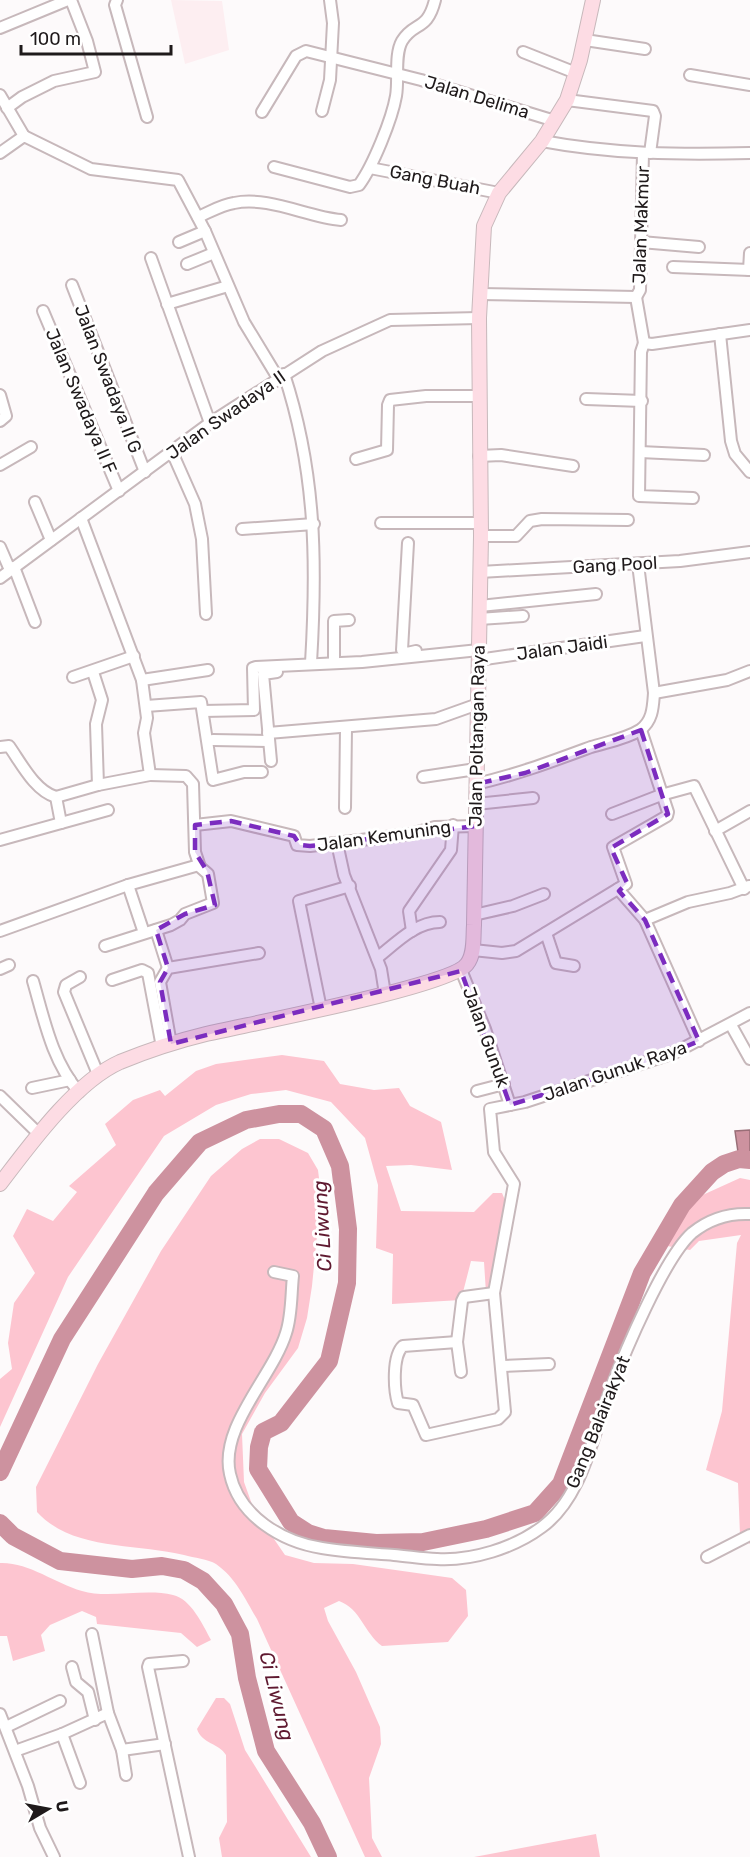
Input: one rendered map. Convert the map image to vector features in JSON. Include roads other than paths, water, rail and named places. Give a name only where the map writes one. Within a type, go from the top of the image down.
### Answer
[{"type":"street","points":[[0,28],[56,3],[70,0],[87,41],[94,72],[54,81],[22,97],[7,108]]},
{"type":"street","points":[[117,0],[115,5],[147,117]]},
{"type":"street","points":[[322,111],[329,89],[329,56],[333,23],[330,0]]},
{"type":"street","name":"Jalan Delima","points":[[370,168],[396,98],[402,40],[429,19],[435,0]]},
{"type":"street","name":"Jalan Poltangan Raya","points":[[461,970],[467,965],[473,950],[481,529],[479,318],[484,225],[499,193],[542,141],[567,100],[585,40],[592,0]]},
{"type":"street","points":[[585,40],[645,49]]},
{"type":"street","name":"Jalan Delima","points":[[262,112],[298,54],[306,51],[555,121]]},
{"type":"street","points":[[523,52],[576,73]]},
{"type":"street","points":[[690,75],[750,85]]},
{"type":"street","points":[[0,95],[24,136],[91,169],[178,180],[206,231],[244,322],[281,376],[303,439],[314,524],[308,666]]},
{"type":"street","name":"Jalan Makmur","points":[[567,100],[653,111],[655,116],[646,153],[640,290],[636,297],[644,343],[641,352],[639,496],[693,498]]},
{"type":"street","points":[[0,153],[24,136]]},
{"type":"street","points":[[542,141],[586,149],[646,153],[750,153]]},
{"type":"street","points":[[274,167],[350,187],[358,185],[370,168]]},
{"type":"street","name":"Gang Buah","points":[[370,168],[499,193]]},
{"type":"street","points":[[198,217],[236,202],[257,202],[321,218],[341,220]]},
{"type":"street","points":[[179,242],[206,231]]},
{"type":"street","points":[[641,242],[699,247]]},
{"type":"street","points":[[188,264],[214,253]]},
{"type":"street","points":[[674,267],[750,270],[750,253]]},
{"type":"street","points":[[151,258],[210,423]]},
{"type":"street","name":"Jalan Swadaya II G","points":[[72,285],[145,472]]},
{"type":"street","points":[[167,304],[228,286]]},
{"type":"street","points":[[480,294],[636,297]]},
{"type":"street","name":"Jalan Swadaya II F","points":[[43,311],[119,491]]},
{"type":"street","name":"Jalan Swadaya II","points":[[0,578],[210,423],[322,351],[390,321],[479,318]]},
{"type":"street","points":[[644,343],[652,344],[750,330]]},
{"type":"street","points":[[720,334],[731,441],[735,454],[750,472]]},
{"type":"street","points":[[0,395],[6,416],[0,421]]},
{"type":"street","points":[[356,459],[387,450],[390,400],[426,396],[478,396]]},
{"type":"street","points":[[586,399],[642,401]]},
{"type":"street","points":[[0,465],[31,447]]},
{"type":"street","points":[[172,452],[195,504],[202,539],[206,615]]},
{"type":"street","points":[[640,452],[704,455]]},
{"type":"street","points":[[479,456],[501,455],[573,466]]},
{"type":"street","points":[[34,502],[51,540]]},
{"type":"street","points":[[81,518],[142,680],[146,706],[144,733],[150,775]]},
{"type":"street","points":[[381,523],[481,529],[516,536],[530,522],[542,519],[628,519]]},
{"type":"street","points":[[242,529],[314,524]]},
{"type":"street","points":[[408,543],[402,650],[407,653],[479,651]]},
{"type":"street","points":[[0,547],[35,622]]},
{"type":"street","name":"Gang Pool","points":[[480,572],[638,564],[750,552]]},
{"type":"street","points":[[476,784],[525,773],[640,730],[652,714],[654,693],[645,636],[638,564]]},
{"type":"street","points":[[479,613],[596,594]]},
{"type":"street","points":[[479,613],[523,616]]},
{"type":"street","points":[[334,663],[334,621],[349,620]]},
{"type":"street","name":"Jalan Jaidi","points":[[479,651],[645,636]]},
{"type":"street","points":[[271,761],[262,674],[334,663],[479,651]]},
{"type":"street","points":[[73,677],[134,656]]},
{"type":"street","points":[[203,711],[253,711],[254,668],[308,666]]},
{"type":"street","points":[[142,680],[208,670]]},
{"type":"street","points":[[654,693],[727,680],[750,670]]},
{"type":"street","points":[[93,672],[102,700],[96,724],[98,785]]},
{"type":"street","points":[[146,706],[198,700],[203,711],[213,780],[244,772],[262,772]]},
{"type":"street","points":[[213,740],[269,737],[436,719],[478,704]]},
{"type":"street","points":[[345,808],[346,728]]},
{"type":"street","points":[[640,730],[668,810],[667,816],[613,847],[622,886],[645,920],[699,1041]]},
{"type":"street","points":[[0,747],[9,746],[25,772],[49,794],[56,797],[98,785],[150,775],[189,777],[194,790],[195,852],[199,865],[207,874],[213,899],[212,906],[185,914],[180,920],[156,930],[105,946]]},
{"type":"street","points":[[423,777],[477,769]]},
{"type":"street","points":[[612,814],[661,795],[694,786],[715,831],[747,887],[688,902],[645,920]]},
{"type":"street","points":[[56,797],[61,823]]},
{"type":"street","points":[[476,804],[533,798]]},
{"type":"street","points":[[0,840],[108,810]]},
{"type":"street","points":[[715,831],[750,811]]},
{"type":"street","name":"Jalan Kemuning","points":[[195,825],[231,821],[294,836],[298,845],[411,834],[453,825],[476,826]]},
{"type":"street","points":[[412,931],[410,911],[451,850],[453,825]]},
{"type":"street","points":[[337,843],[340,863],[366,935],[377,958],[385,994]]},
{"type":"street","points":[[0,931],[128,885],[199,865]]},
{"type":"street","points":[[128,885],[144,933]]},
{"type":"street","points":[[321,1009],[299,901],[350,886]]},
{"type":"street","points":[[473,950],[510,952],[546,933],[622,886]]},
{"type":"street","points":[[474,915],[513,906],[544,894]]},
{"type":"street","points":[[377,958],[412,931],[429,923],[440,922]]},
{"type":"street","points":[[156,930],[168,968]]},
{"type":"street","points":[[546,933],[556,963],[574,966]]},
{"type":"street","points":[[167,1045],[160,981],[168,968],[259,953]]},
{"type":"street","points":[[112,980],[142,970],[148,973],[167,1045]]},
{"type":"street","points":[[0,1184],[37,1136],[79,1092],[98,1074],[119,1062],[167,1045],[385,994],[447,977],[461,970]]},
{"type":"street","name":"Jalan Gunuk","points":[[461,970],[510,1105]]},
{"type":"street","points":[[80,977],[66,985],[64,992],[98,1074]]},
{"type":"street","points":[[33,981],[53,1049],[79,1092]]},
{"type":"street","name":"Jalan Gunuk Raya","points":[[494,1293],[514,1184],[495,1155],[488,1112],[491,1108],[510,1105],[651,1061],[699,1041],[750,1013]]},
{"type":"street","points":[[731,1024],[750,1059]]},
{"type":"street","points":[[32,1088],[70,1080]]},
{"type":"street","points":[[477,1091],[504,1084]]},
{"type":"street","points":[[0,1096],[37,1136]]},
{"type":"street","points":[[0,1110],[5,1107],[10,1109],[37,1136]]},
{"type":"street","name":"Gang Balairakyat","points":[[274,1272],[293,1276],[288,1326],[279,1349],[237,1426],[229,1452],[230,1473],[237,1495],[264,1525],[274,1532],[314,1547],[343,1552],[451,1559],[485,1553],[514,1543],[543,1526],[557,1512],[577,1482],[626,1352],[676,1254],[692,1234],[707,1223],[734,1214],[750,1214]]},
{"type":"street","points":[[457,1342],[403,1346],[398,1352],[396,1384],[398,1403],[413,1405],[426,1435],[502,1416],[506,1412],[494,1293],[462,1299],[457,1342],[461,1372]]},
{"type":"street","points":[[502,1366],[549,1364]]},
{"type":"street","points":[[707,1557],[750,1535]]},
{"type":"street","points":[[92,1634],[108,1713],[122,1750],[126,1775]]},
{"type":"street","points":[[183,1661],[148,1665],[190,1857]]},
{"type":"street","points":[[72,1667],[76,1682],[88,1692],[95,1720]]},
{"type":"street","points":[[6,1727],[60,1701]]},
{"type":"street","points":[[15,1751],[62,1734],[108,1713]]},
{"type":"street","points":[[0,1714],[40,1827],[54,1857]]},
{"type":"street","points":[[62,1734],[80,1783]]},
{"type":"street","points":[[122,1750],[165,1743]]},
{"type":"waterway","name":"Ci Liwung","points":[[0,1472],[62,1339],[156,1193],[200,1142],[246,1120],[279,1114],[301,1114],[324,1129],[340,1166],[348,1229],[347,1283],[329,1361],[281,1423],[263,1432],[259,1447],[258,1469],[291,1522],[308,1533],[324,1538],[376,1543],[423,1542],[486,1529],[535,1513],[561,1484],[642,1273],[682,1205],[712,1172],[724,1164],[739,1159],[750,1160]]},
{"type":"waterway","name":"Ci Liwung","points":[[0,1523],[13,1536],[60,1561],[132,1569],[162,1566],[184,1570],[203,1581],[224,1604],[240,1634],[247,1678],[266,1751],[312,1823],[328,1857]]}]
